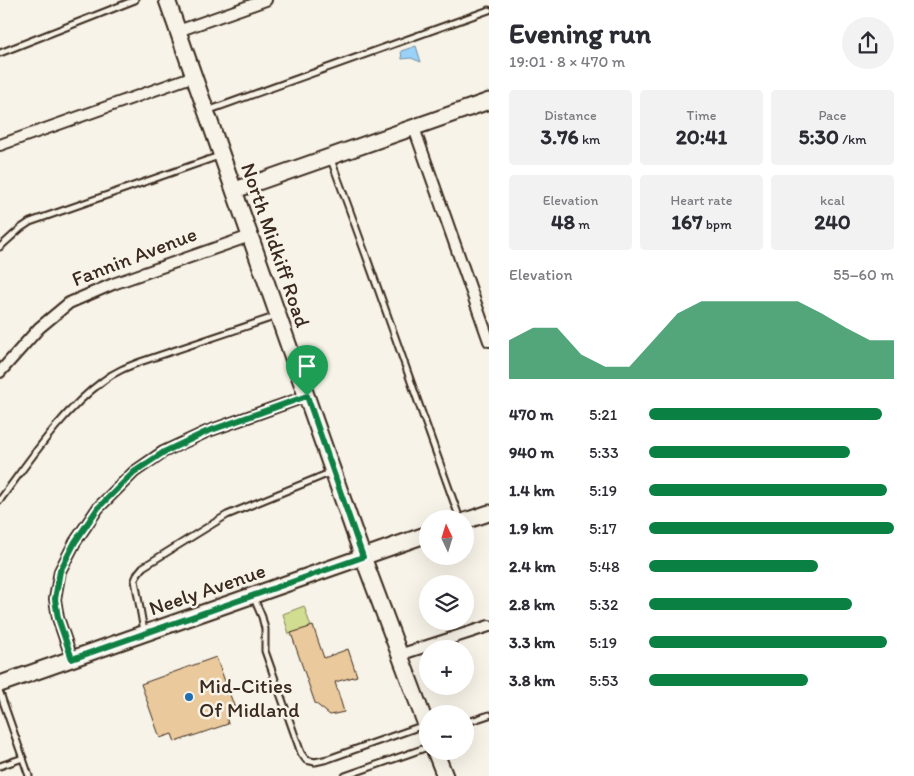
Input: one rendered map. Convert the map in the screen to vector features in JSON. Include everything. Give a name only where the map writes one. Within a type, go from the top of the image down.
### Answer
[{"type":"main road","name":"North Midkiff Road","points":[[167,0],[363,557],[419,706]]},
{"type":"main road","points":[[235,190],[489,102]]},
{"type":"main road","points":[[474,518],[489,513]]},
{"type":"main road","name":"Neely Avenue","points":[[0,684],[419,537]]},
{"type":"main road","points":[[439,760],[445,776]]},
{"type":"street","points":[[178,31],[266,0]]},
{"type":"street","points":[[0,145],[194,76]]},
{"type":"street","points":[[414,128],[489,341]]},
{"type":"street","name":"Fannin Avenue","points":[[0,372],[38,328],[69,303],[113,284],[250,236]]},
{"type":"street","points":[[72,659],[58,618],[55,599],[60,571],[75,542],[98,508],[134,472],[164,452],[206,432],[307,396]]},
{"type":"street","points":[[400,655],[489,626]]},
{"type":"lane","points":[[0,53],[134,0]]},
{"type":"lane","points":[[206,111],[489,10]]},
{"type":"lane","points":[[0,247],[30,222],[222,155]]},
{"type":"lane","points":[[330,157],[457,510]]},
{"type":"lane","points":[[0,500],[73,408],[88,392],[104,380],[140,362],[278,315]]},
{"type":"lane","points":[[144,634],[135,580],[143,567],[227,515],[333,472]]},
{"type":"lane","points":[[253,595],[265,630],[265,651],[301,753],[306,760],[316,762],[328,759],[419,730]]},
{"type":"lane","points":[[0,693],[30,776]]},
{"type":"lane","points":[[474,720],[489,715]]},
{"type":"lane","points":[[345,776],[419,750]]},
{"type":"lane","points":[[0,766],[23,758]]},
{"type":"green space","points":[[304,606],[311,627],[289,634],[283,614]]},
{"type":"water","points":[[416,46],[421,62],[411,58],[402,59],[401,51]]},
{"type":"building","points":[[313,626],[324,658],[348,649],[357,676],[335,682],[344,712],[330,715],[315,703],[291,633]]},
{"type":"building","name":"Mid-Cities Of Midland","points":[[216,657],[236,711],[226,715],[228,724],[175,742],[172,734],[160,738],[141,684]]},
{"type":"place","name":"Mid-Cities Of Midland","points":[[189,697]]},
{"type":"route","points":[[307,396],[363,557],[72,659],[58,618],[55,599],[60,571],[75,542],[98,508],[134,472],[164,452],[206,432],[307,396]]}]
